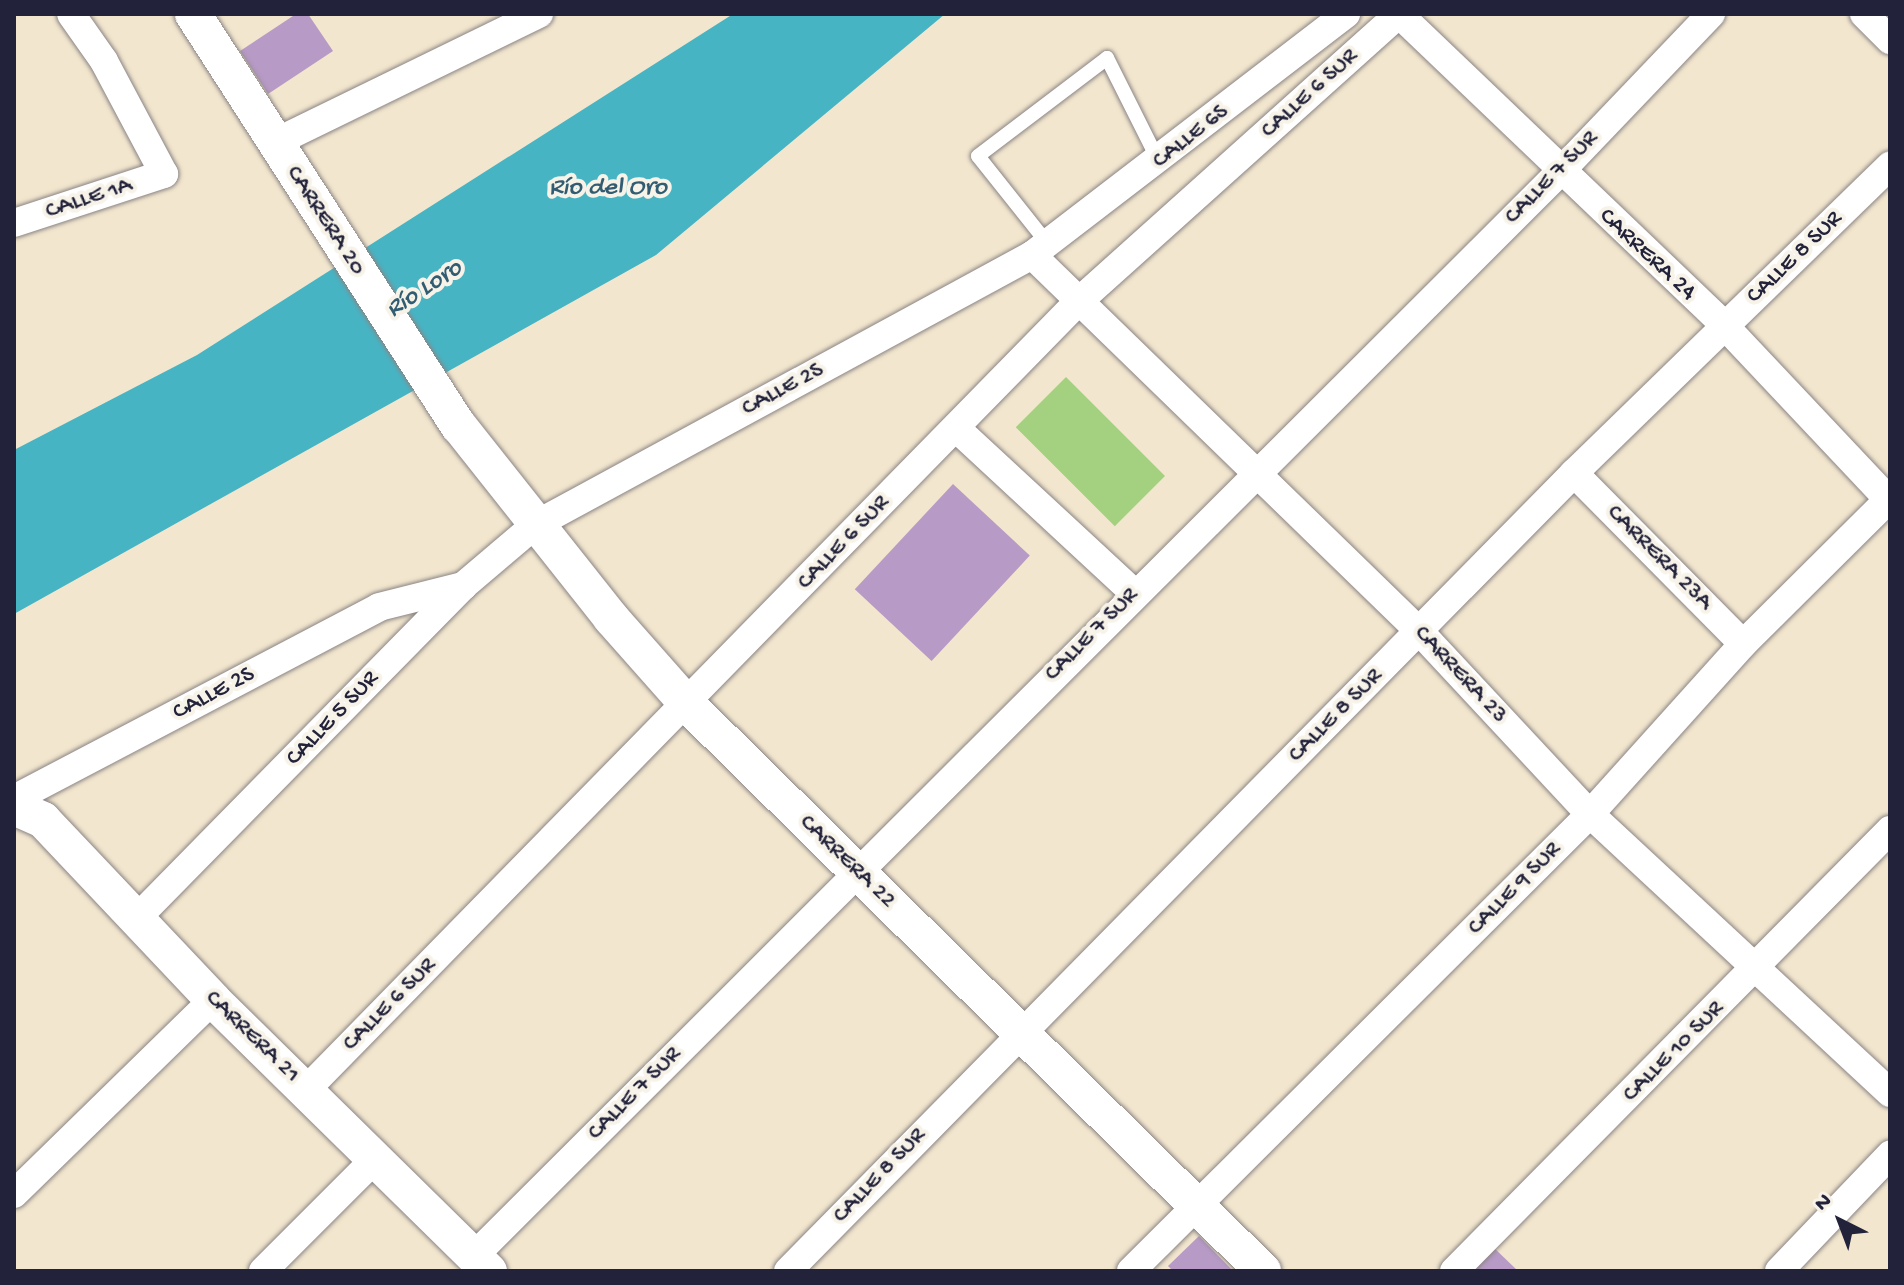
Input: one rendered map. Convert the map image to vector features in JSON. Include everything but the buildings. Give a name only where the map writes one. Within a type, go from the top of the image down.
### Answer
[{"type":"street","name":"CALLE 1A","points":[[14,223],[164,174],[104,61],[71,14]]},
{"type":"street","name":"CARRERA 20","points":[[193,14],[459,426]]},
{"type":"street","points":[[274,143],[539,14]]},
{"type":"street","name":"CALLE 6S","points":[[1040,249],[1159,162],[1346,14]]},
{"type":"street","name":"CARRERA 24","points":[[1399,14],[1559,173],[1724,325],[1890,499]]},
{"type":"street","name":"CALLE 6 SUR","points":[[306,1090],[688,705],[1078,302],[1399,14]]},
{"type":"street","name":"CALLE 7 SUR","points":[[482,1264],[856,872],[1252,474],[1559,173],[1711,14]]},
{"type":"street","points":[[1864,14],[1890,40]]},
{"type":"street","name":"CALLE 8 SUR","points":[[788,1271],[1021,1031],[1420,632],[1574,473],[1890,166]]},
{"type":"street","name":"CARRERA 23","points":[[1040,249],[1078,302],[1252,474],[1420,632],[1590,814],[1890,1093]]},
{"type":"street","name":"CALLE 2S","points":[[535,525],[1040,249]]},
{"type":"street","name":"CARRERA 22","points":[[459,426],[535,525],[688,705],[1263,1271]]},
{"type":"street","points":[[956,428],[1134,593]]},
{"type":"street","name":"CARRERA 23A","points":[[1574,473],[1743,644]]},
{"type":"street","name":"CALLE 9 SUR","points":[[1131,1271],[1590,814],[1743,644],[1890,499]]},
{"type":"street","name":"CALLE 5 SUR","points":[[136,919],[463,586],[535,525]]},
{"type":"street","name":"CALLE 2S","points":[[14,799],[379,607],[463,586]]},
{"type":"street","name":"CARRERA 21","points":[[14,807],[43,820],[213,1000],[482,1264]]},
{"type":"street","name":"CALLE 10 SUR","points":[[1454,1271],[1757,969],[1890,830]]},
{"type":"street","points":[[14,1194],[213,1000]]},
{"type":"street","points":[[1779,1271],[1890,1155]]},
{"type":"street","points":[[263,1271],[374,1160]]},
{"type":"lane","points":[[1040,249],[978,156],[1107,58],[1159,162]]},
{"type":"green space","points":[[1066,377],[1165,476],[1115,526],[1016,427]]},
{"type":"water","name":"Río del Oro","points":[[733,14],[945,14],[656,255],[14,614],[14,450],[197,355]]},
{"type":"water label","name":"Río Loro","points":[[425,290]]}]
